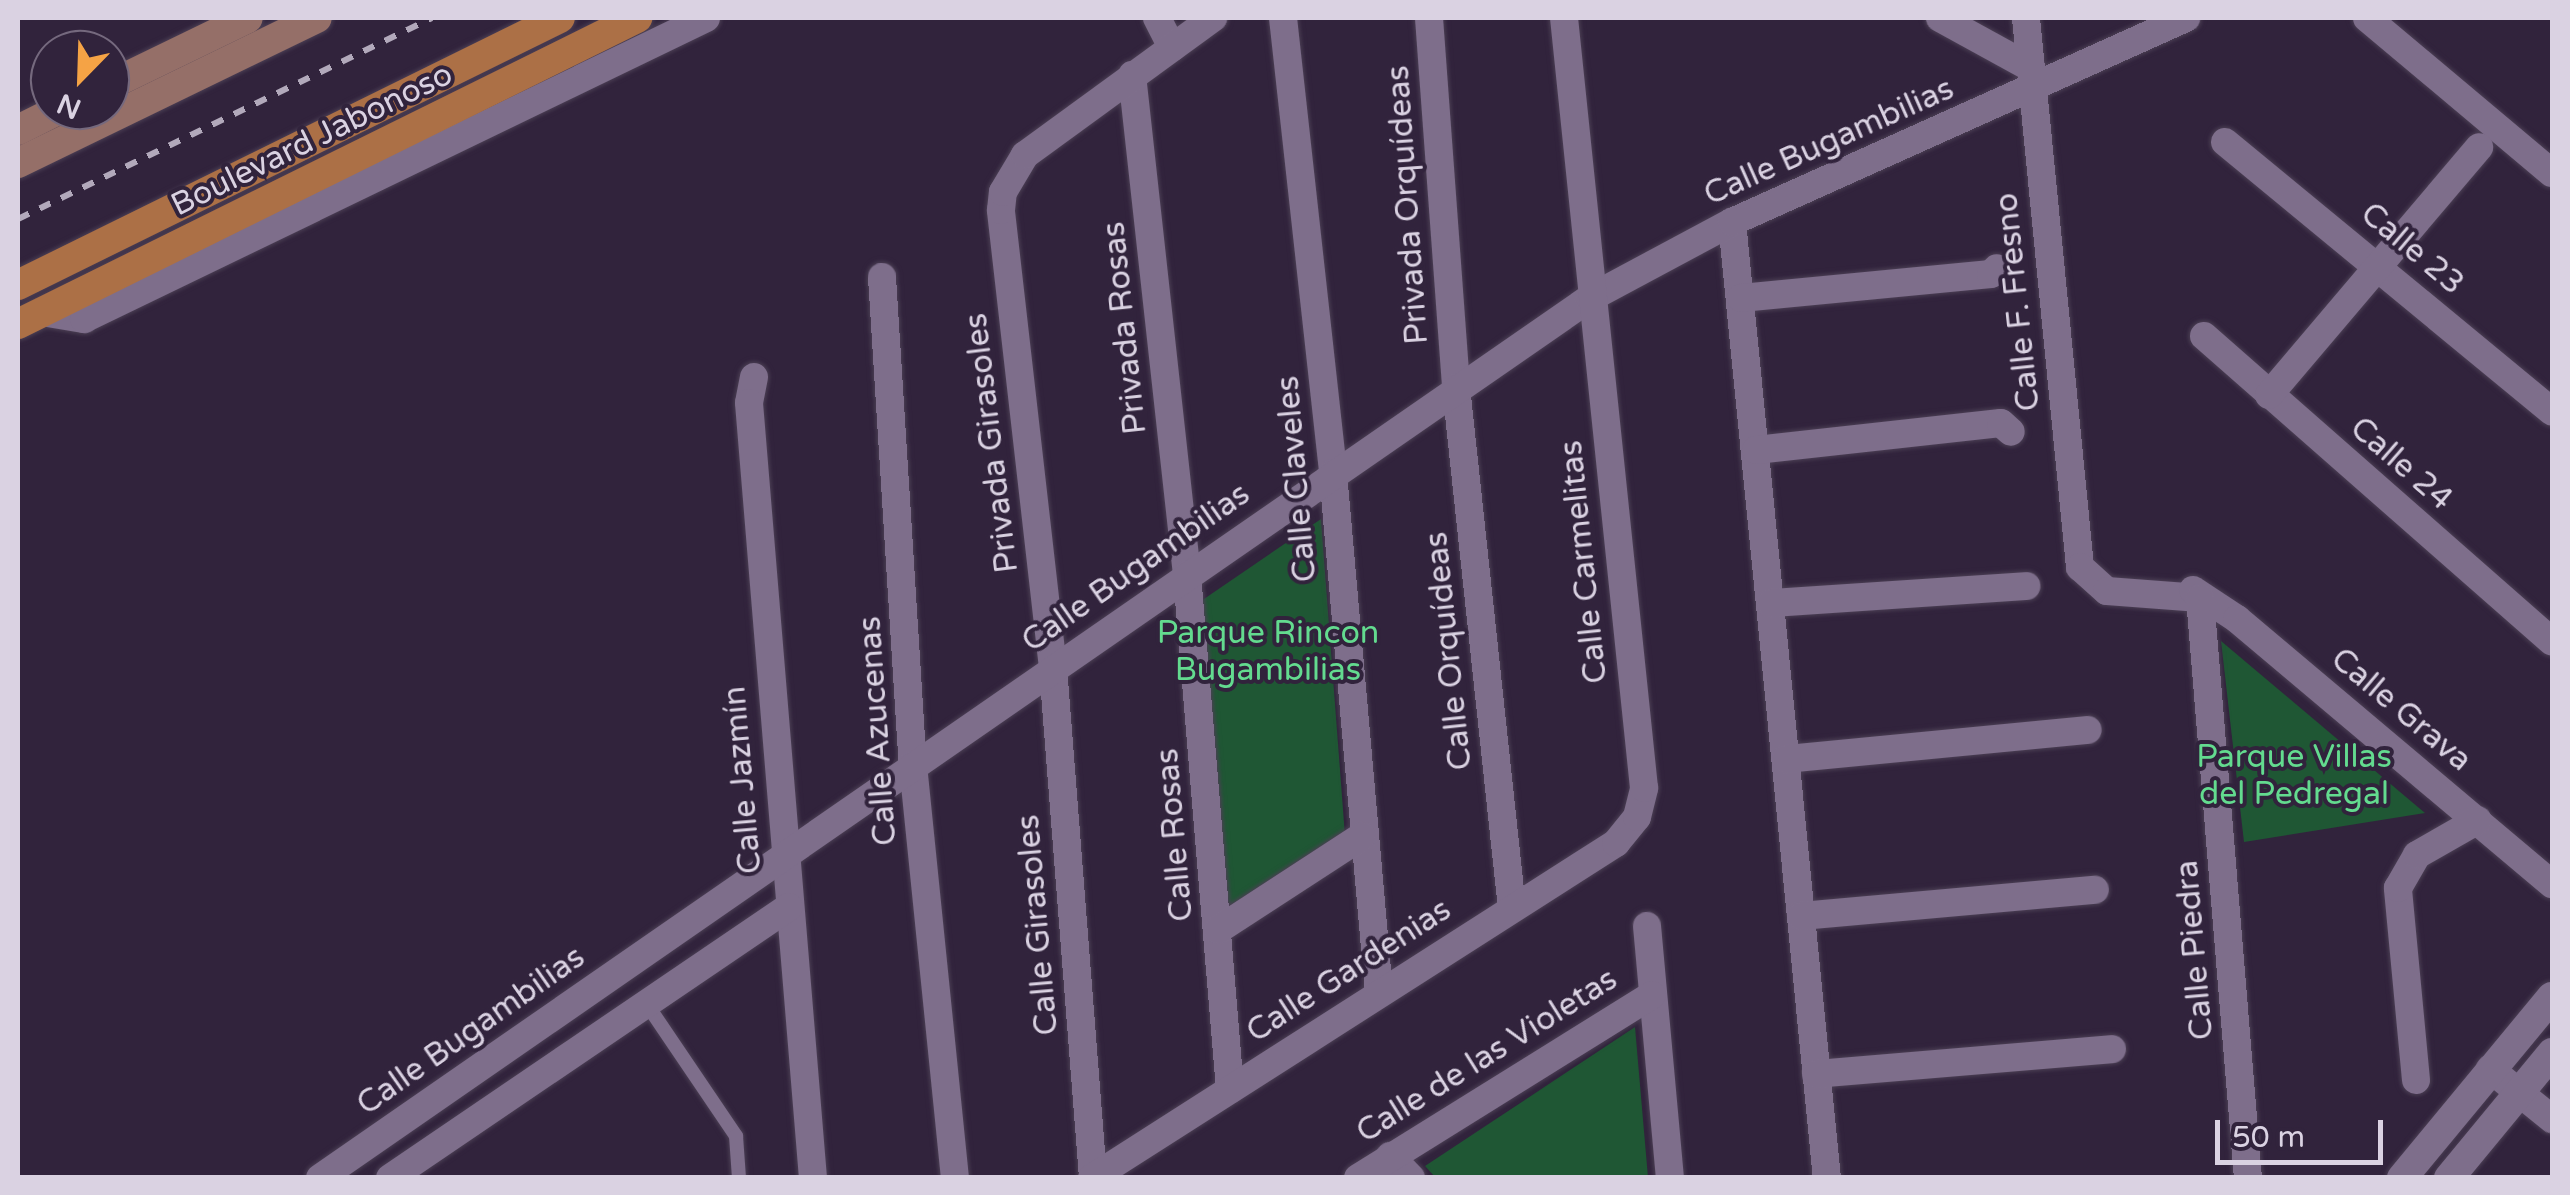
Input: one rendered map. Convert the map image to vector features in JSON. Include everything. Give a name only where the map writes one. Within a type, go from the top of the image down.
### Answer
[{"type":"main road","points":[[130,75],[248,18]]},
{"type":"main road","points":[[18,163],[317,18]]},
{"type":"main road","name":"Boulevard Jabonoso","points":[[18,286],[560,18]]},
{"type":"main road","name":"Boulevard Jabonoso","points":[[30,318],[636,18]]},
{"type":"main road","points":[[18,272],[53,268]]},
{"type":"street","points":[[30,318],[84,319],[672,25],[706,18]]},
{"type":"street","points":[[1157,18],[1172,46]]},
{"type":"street","points":[[1132,74],[1213,18]]},
{"type":"street","name":"Calle Claveles","points":[[1283,18],[1333,472],[1362,836],[1379,994]]},
{"type":"street","name":"Privada Orquídeas","points":[[1429,18],[1456,388]]},
{"type":"street","name":"Calle Carmelitas","points":[[1564,18],[1590,298],[1644,788],[1638,818]]},
{"type":"street","points":[[1940,18],[2032,78]]},
{"type":"street","name":"Calle F. Fresno","points":[[2026,18],[2085,578]]},
{"type":"street","name":"Calle Bugambilias","points":[[320,1178],[1333,472],[1590,298],[1732,222],[2032,78],[2186,18]]},
{"type":"street","points":[[2368,18],[2552,173]]},
{"type":"street","name":"Privada Girasoles","points":[[1053,668],[1001,210],[1003,192],[1025,155],[1132,74]]},
{"type":"street","name":"Privada Rosas","points":[[1132,74],[1187,575]]},
{"type":"street","name":"Calle 23","points":[[2225,142],[2552,412]]},
{"type":"street","points":[[2269,395],[2479,147]]},
{"type":"street","points":[[1732,222],[1827,1178]]},
{"type":"street","points":[[1740,286],[1991,274],[1996,268]]},
{"type":"street","name":"Calle Azucenas","points":[[882,277],[913,766],[955,1178]]},
{"type":"street","name":"Calle 24","points":[[2204,336],[2552,642]]},
{"type":"street","name":"Calle Jazmín","points":[[754,377],[748,403],[813,1178]]},
{"type":"street","name":"Calle Orquídeas","points":[[1456,388],[1512,908]]},
{"type":"street","points":[[1756,450],[2001,423],[2012,432]]},
{"type":"street","name":"Calle Rosas","points":[[1187,575],[1230,1089]]},
{"type":"street","name":"Calle Grava","points":[[2085,578],[2106,591],[2200,598],[2237,618],[2552,884]]},
{"type":"street","points":[[1771,603],[2026,586]]},
{"type":"street","name":"Calle Piedra","points":[[2200,598],[2248,1178]]},
{"type":"street","name":"Calle Girasoles","points":[[1053,668],[1092,1177]]},
{"type":"street","points":[[1786,759],[2088,730]]},
{"type":"street","name":"Calle Gardenias","points":[[1092,1177],[1616,842],[1638,818]]},
{"type":"street","points":[[2416,1080],[2398,888],[2417,855],[2478,820]]},
{"type":"street","points":[[1218,930],[1362,836]]},
{"type":"street","points":[[1801,916],[2095,890]]},
{"type":"street","points":[[390,1178],[789,908]]},
{"type":"street","points":[[1647,926],[1670,1178]]},
{"type":"street","name":"Calle de las Violetas","points":[[1358,1178],[1652,994]]},
{"type":"street","points":[[2402,1178],[2552,998]]},
{"type":"street","points":[[1816,1074],[2112,1049]]},
{"type":"street","points":[[2449,1178],[2552,1053]]},
{"type":"street","points":[[2490,1069],[2552,1120]]},
{"type":"street","points":[[460,1081],[478,1117]]},
{"type":"street","points":[[1390,1156],[1411,1178]]},
{"type":"lane","points":[[646,1003],[736,1136],[739,1178]]},
{"type":"green space","name":"Parque Rincon Bugambilias","points":[[1321,519],[1345,836],[1225,913],[1201,601]]},
{"type":"green space","name":"Parque Villas del Pedregal","points":[[2221,641],[2425,813],[2244,842]]},
{"type":"green space","points":[[1635,1027],[1648,1177],[1435,1177],[1425,1166]]},
{"type":"railway","points":[[18,219],[432,18]]}]
